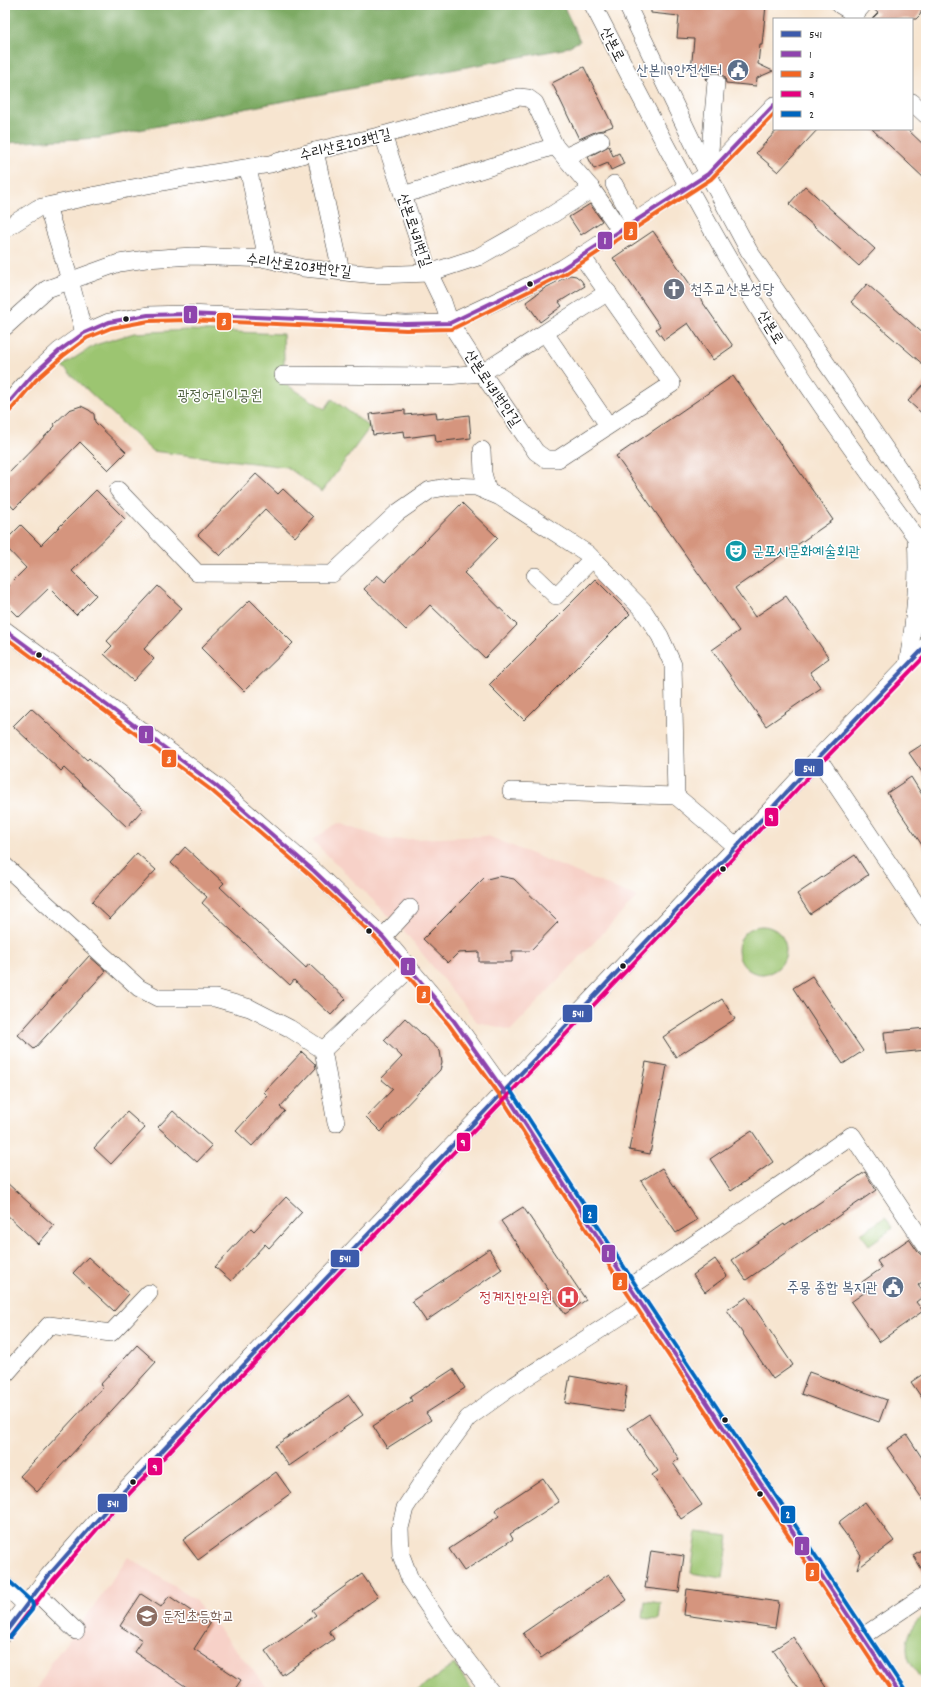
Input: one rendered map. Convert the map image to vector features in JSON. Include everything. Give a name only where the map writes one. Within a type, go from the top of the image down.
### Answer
[{"type":"street","name":"산본로","points":[[593,5],[688,187],[732,265],[818,402],[926,550]]},
{"type":"street","points":[[627,5],[708,174],[749,251],[926,508]]},
{"type":"street","points":[[840,5],[857,13]]},
{"type":"street","points":[[708,174],[716,82]]},
{"type":"street","name":"수리산로203번길","points":[[5,229],[38,208],[96,195],[270,164],[315,150],[383,135],[519,97],[528,98],[535,103],[560,151],[591,188],[628,226]]},
{"type":"street","points":[[913,103],[926,115]]},
{"type":"street","points":[[5,407],[32,376],[59,351],[84,333],[109,322],[148,315],[188,314],[406,324],[450,323],[512,294],[562,268],[708,174],[773,106]]},
{"type":"street","name":"산본로431번길","points":[[383,135],[429,273],[443,302],[450,323]]},
{"type":"street","points":[[403,195],[601,140]]},
{"type":"street","points":[[315,150],[341,271]]},
{"type":"street","points":[[248,168],[267,258]]},
{"type":"street","points":[[614,184],[628,226]]},
{"type":"street","name":"수리산로203번안길","points":[[5,327],[48,289],[119,263],[146,258],[192,256],[267,258],[303,268],[376,274],[429,273],[478,257],[550,216],[586,193],[591,188]]},
{"type":"street","points":[[47,206],[70,280],[84,333]]},
{"type":"street","points":[[545,333],[608,425],[672,384],[582,255]]},
{"type":"street","points":[[283,375],[447,376],[482,373],[608,292]]},
{"type":"street","name":"산본로431번안길","points":[[450,323],[536,452],[546,459],[558,459],[608,425]]},
{"type":"street","points":[[482,450],[483,473],[488,492]]},
{"type":"street","points":[[118,490],[197,573],[332,574],[396,513],[430,490],[476,487],[500,497],[588,554],[642,610],[660,636],[673,666],[676,796]]},
{"type":"street","points":[[907,666],[912,639],[918,583],[916,536]]},
{"type":"street","points":[[535,576],[556,596],[592,559]]},
{"type":"street","points":[[7,635],[215,785],[314,871],[383,936],[454,1021],[504,1091],[630,1287],[899,1692]]},
{"type":"street","points":[[5,1633],[107,1509],[736,847],[818,758],[926,646]]},
{"type":"street","points":[[818,758],[926,919]]},
{"type":"street","points":[[511,791],[676,796],[736,847]]},
{"type":"street","points":[[5,866],[140,988],[158,998],[215,998],[250,1008],[289,1028],[323,1050],[336,1123]]},
{"type":"street","points":[[383,936],[410,908]]},
{"type":"street","points":[[323,1050],[410,969]]},
{"type":"street","points":[[630,1287],[852,1135],[926,1246]]},
{"type":"street","points":[[5,1375],[49,1325],[110,1333],[149,1293]]},
{"type":"street","points":[[490,1692],[448,1637],[410,1579],[401,1555],[400,1528],[405,1508],[468,1418],[507,1390],[641,1303]]},
{"type":"street","points":[[5,1585],[32,1599],[76,1631]]},
{"type":"street","points":[[862,1637],[926,1594]]},
{"type":"shaded area","points":[[338,823],[390,840],[488,836],[637,897],[511,1030],[477,1022],[405,932],[312,840]]},
{"type":"shaded area","name":"둔전초등학교","points":[[128,1557],[194,1599],[271,1692],[36,1692],[52,1661],[76,1631]]},
{"type":"green space","points":[[5,5],[563,5],[580,41],[563,49],[269,104],[99,138],[5,143]]},
{"type":"green space","name":"광정어린이공원","points":[[187,330],[283,334],[284,383],[325,409],[332,399],[370,427],[322,492],[287,467],[152,451],[62,366],[95,345],[134,333]]},
{"type":"green space","points":[[757,926],[767,926],[776,930],[782,936],[785,941],[785,959],[776,970],[767,974],[757,974],[748,970],[742,964],[738,955],[738,945],[742,936],[748,930]]},
{"type":"green space","points":[[885,1217],[893,1228],[869,1245],[861,1234]]},
{"type":"green space","points":[[697,1532],[729,1536],[723,1578],[691,1573]]},
{"type":"green space","points":[[645,1601],[661,1603],[659,1620],[643,1618]]},
{"type":"green space","points":[[926,1613],[926,1686],[910,1662],[907,1648],[909,1634],[912,1628]]},
{"type":"green space","points":[[454,1664],[474,1692],[417,1691]]},
{"type":"building","points":[[651,5],[766,5],[762,45],[760,45],[758,64],[773,71],[757,78],[756,86],[726,83],[725,77],[717,72],[711,73],[706,80],[707,72],[691,71],[694,39],[677,38],[679,16],[651,13]]},
{"type":"building","points":[[873,5],[924,5],[920,15],[916,19],[873,18],[878,13],[872,8]]},
{"type":"building","points":[[584,67],[613,126],[579,139],[552,83]]},
{"type":"building","points":[[777,130],[817,130],[778,172],[756,153]]},
{"type":"building","points":[[873,130],[908,130],[926,147],[926,180]]},
{"type":"building","points":[[609,146],[613,156],[619,153],[624,164],[611,170],[608,163],[594,169],[588,157]]},
{"type":"building","points":[[805,186],[875,249],[859,266],[789,204]]},
{"type":"building","points":[[590,204],[602,221],[581,235],[569,217]]},
{"type":"building","points":[[653,231],[733,346],[713,360],[688,323],[664,340],[656,329],[660,326],[613,258]]},
{"type":"building","points":[[570,275],[576,276],[585,286],[559,302],[562,306],[540,322],[526,302],[545,288]]},
{"type":"building","points":[[867,284],[926,336],[926,367],[851,302]]},
{"type":"building","name":"군포시문화예술회관","points":[[733,376],[833,520],[735,588],[755,617],[786,596],[829,658],[810,672],[821,688],[766,726],[712,650],[739,631],[616,456]]},
{"type":"building","points":[[926,382],[926,417],[908,401]]},
{"type":"building","points":[[81,406],[94,414],[95,422],[126,452],[108,470],[80,442],[14,509],[5,499],[5,477],[55,426],[54,424],[69,410]]},
{"type":"building","points":[[405,410],[405,415],[436,412],[437,419],[469,415],[471,438],[436,442],[435,434],[405,438],[404,431],[373,435],[370,414]]},
{"type":"building","points":[[256,474],[278,494],[283,489],[313,517],[295,537],[265,509],[220,556],[198,535]]},
{"type":"building","points":[[96,490],[125,519],[72,571],[96,595],[76,615],[49,588],[19,617],[5,603],[5,589],[26,568],[5,546],[5,541],[21,525],[41,545]]},
{"type":"building","points":[[462,503],[498,538],[464,573],[517,625],[485,658],[430,605],[406,630],[364,589],[377,575],[385,582]]},
{"type":"building","points":[[595,579],[630,614],[524,720],[489,685]]},
{"type":"building","points":[[158,586],[182,608],[144,649],[154,659],[133,681],[104,654],[112,646],[107,641]]},
{"type":"building","points":[[250,600],[293,643],[244,691],[201,648]]},
{"type":"building","points":[[31,708],[87,760],[89,758],[143,809],[127,827],[64,768],[61,771],[13,726]]},
{"type":"building","points":[[926,742],[926,778],[909,753]]},
{"type":"building","points":[[911,777],[926,801],[926,851],[887,793]]},
{"type":"building","points":[[185,847],[224,883],[220,887],[259,924],[306,968],[309,964],[346,999],[331,1015],[294,980],[290,985],[202,903],[207,897],[171,863]]},
{"type":"building","points":[[137,853],[156,870],[110,919],[92,902]]},
{"type":"building","points":[[855,855],[868,875],[810,914],[797,894]]},
{"type":"building","points":[[499,876],[514,879],[558,922],[530,951],[512,951],[512,962],[479,962],[479,952],[458,953],[448,963],[423,939],[485,877],[487,879]]},
{"type":"building","points":[[89,956],[106,971],[34,1049],[18,1035]]},
{"type":"building","points":[[812,976],[863,1051],[843,1064],[793,988]]},
{"type":"building","points":[[722,999],[735,1019],[676,1057],[663,1037]]},
{"type":"building","points":[[405,1018],[440,1051],[442,1063],[440,1070],[381,1132],[366,1117],[393,1089],[381,1079],[402,1057],[384,1040]]},
{"type":"building","points":[[926,1028],[926,1050],[886,1054],[884,1032]]},
{"type":"building","points":[[302,1052],[315,1064],[316,1068],[280,1107],[285,1111],[252,1146],[236,1131],[268,1096],[264,1092]]},
{"type":"building","points":[[646,1062],[667,1066],[650,1154],[629,1150]]},
{"type":"building","points":[[173,1111],[212,1146],[197,1162],[158,1127]]},
{"type":"building","points":[[127,1112],[145,1128],[111,1164],[94,1148]]},
{"type":"building","points":[[752,1131],[773,1162],[731,1191],[710,1159]]},
{"type":"building","points":[[662,1168],[697,1220],[676,1233],[641,1181]]},
{"type":"building","points":[[865,1172],[876,1190],[746,1280],[732,1260],[784,1224],[785,1226]]},
{"type":"building","points":[[5,1181],[54,1226],[38,1244],[5,1213]]},
{"type":"building","points":[[286,1197],[302,1212],[269,1248],[265,1244],[231,1281],[215,1267],[251,1228],[254,1231]]},
{"type":"building","points":[[523,1207],[586,1300],[565,1314],[501,1221]]},
{"type":"building","name":"주몽 종합 복지관","points":[[909,1239],[918,1252],[926,1259],[926,1279],[918,1285],[925,1295],[916,1302],[923,1311],[879,1342],[851,1302],[868,1290],[862,1282],[882,1268],[877,1261]]},
{"type":"building","points":[[489,1249],[502,1269],[426,1321],[412,1301]]},
{"type":"building","points":[[88,1257],[129,1294],[114,1311],[73,1273]]},
{"type":"building","points":[[715,1259],[727,1276],[705,1292],[693,1275]]},
{"type":"building","points":[[747,1297],[793,1365],[773,1379],[727,1310]]},
{"type":"building","points":[[137,1345],[156,1362],[37,1492],[20,1476],[103,1387],[100,1385]]},
{"type":"building","points":[[453,1369],[465,1388],[426,1413],[431,1420],[387,1448],[373,1426],[412,1401],[410,1397]]},
{"type":"building","points":[[809,1372],[887,1400],[879,1422],[801,1394]]},
{"type":"building","points":[[926,1372],[926,1404],[911,1382]]},
{"type":"building","points":[[570,1376],[627,1386],[623,1412],[565,1403]]},
{"type":"building","points":[[349,1395],[363,1415],[289,1466],[275,1446]]},
{"type":"building","points":[[649,1414],[679,1459],[673,1463],[702,1505],[681,1519],[652,1475],[658,1471],[628,1428]]},
{"type":"building","points":[[907,1435],[926,1464],[926,1504],[887,1448]]},
{"type":"building","points":[[276,1472],[291,1493],[198,1560],[183,1540]]},
{"type":"building","points":[[543,1478],[559,1502],[510,1534],[513,1539],[464,1571],[449,1549],[499,1516],[495,1510]]},
{"type":"building","points":[[865,1502],[894,1541],[857,1569],[861,1555],[839,1525],[840,1521]]},
{"type":"building","points":[[926,1547],[926,1576],[913,1555]]},
{"type":"building","points":[[651,1551],[684,1556],[679,1592],[645,1588]]},
{"type":"building","points":[[362,1574],[378,1597],[329,1631],[334,1639],[282,1675],[265,1651],[316,1615],[312,1610]]},
{"type":"building","points":[[609,1574],[627,1600],[541,1658],[523,1633]]},
{"type":"building","points":[[687,1589],[779,1602],[775,1628],[684,1615]]},
{"type":"building","points":[[141,1594],[161,1607],[169,1596],[210,1624],[194,1649],[241,1680],[233,1692],[194,1692],[134,1652],[142,1640],[120,1626]]},
{"type":"building","points":[[793,1637],[829,1692],[801,1692],[773,1650]]},
{"type":"transit line","name":"1","points":[[5,407],[32,376],[59,351],[84,333],[109,322],[148,315],[188,314],[406,324],[450,323],[563,268],[708,174],[773,106]]},
{"type":"transit line","name":"3","points":[[10,411],[36,380],[63,356],[87,338],[111,328],[149,321],[188,320],[406,330],[452,329],[566,273],[711,179],[773,115]]},
{"type":"transit line","name":"1","points":[[5,630],[215,785],[314,871],[383,937],[454,1021],[504,1091],[630,1287],[899,1692]]},
{"type":"transit line","name":"3","points":[[5,637],[211,790],[310,875],[379,941],[449,1025],[499,1094],[625,1290],[892,1692]]},
{"type":"transit line","name":"541","points":[[5,1633],[49,1575],[107,1509],[736,847],[818,758],[926,646]]},
{"type":"transit line","name":"9","points":[[10,1637],[54,1579],[111,1513],[740,851],[822,762],[926,655]]},
{"type":"transit line","name":"2","points":[[509,1088],[635,1284],[904,1689]]},
{"type":"transit line","name":"2","points":[[9,1581],[32,1602],[33,1606],[32,1610],[10,1637]]},
{"type":"place","name":"산본119안전센터","points":[[738,70]]},
{"type":"place","name":"천주교산본성당","points":[[674,289]]},
{"type":"place","name":"군포시문화예술회관","points":[[736,551]]},
{"type":"place","name":"주몽 종합 복지관","points":[[893,1287]]},
{"type":"place","name":"정계진한의원","points":[[568,1297]]},
{"type":"place","name":"둔전초등학교","points":[[147,1616]]}]
